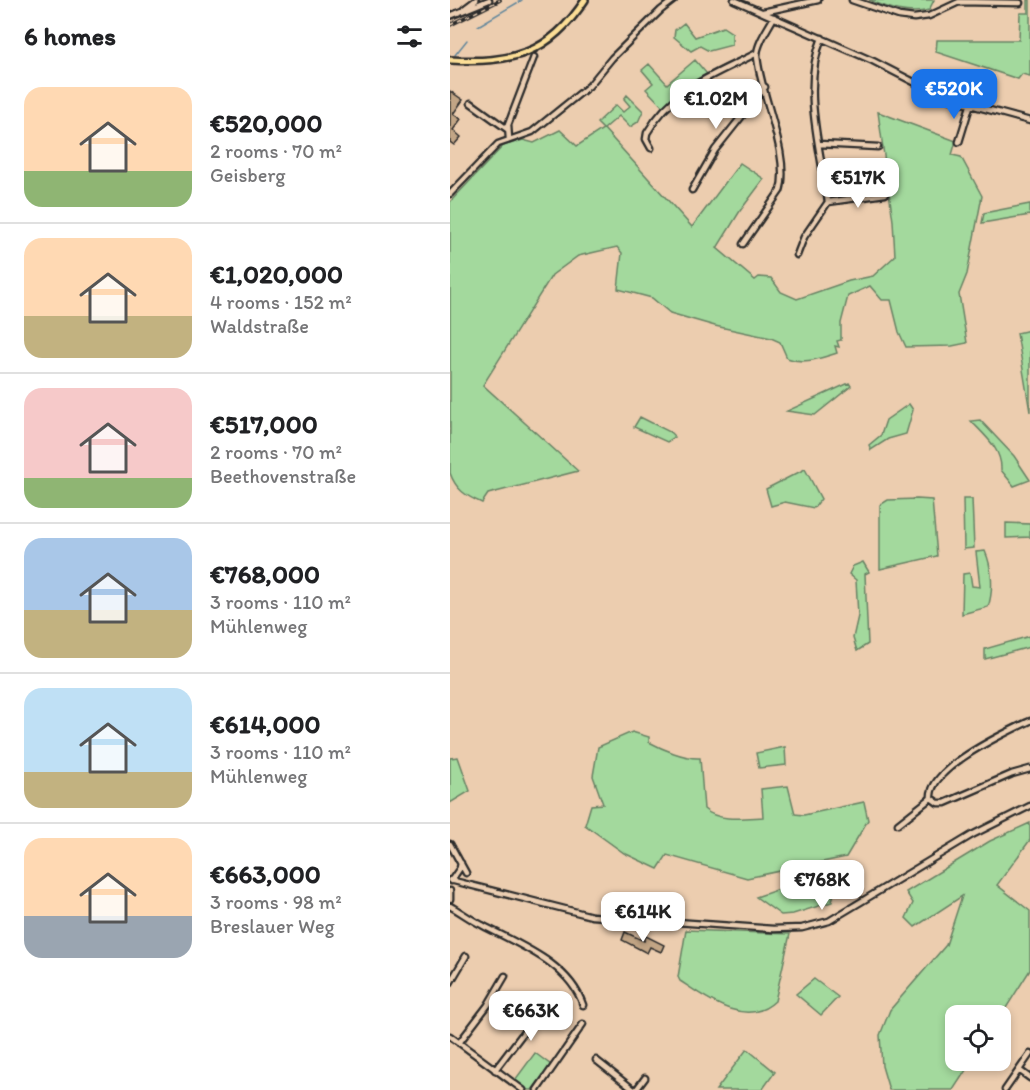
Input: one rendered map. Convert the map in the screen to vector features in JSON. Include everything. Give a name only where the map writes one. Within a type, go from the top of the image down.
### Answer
[{"type":"main road","points":[[450,60],[502,60],[531,51],[562,29],[585,0]]},
{"type":"street","points":[[450,15],[476,0]]},
{"type":"street","points":[[450,15],[489,0]]},
{"type":"street","points":[[450,195],[498,144],[532,132],[589,86],[612,58],[674,0]]},
{"type":"street","points":[[734,0],[873,61],[945,98],[1030,122]]},
{"type":"street","points":[[763,12],[818,0]]},
{"type":"street","points":[[852,0],[899,16],[914,18],[929,16],[959,2],[1020,3]]},
{"type":"street","points":[[743,244],[780,191],[782,184],[781,163],[757,53],[774,17]]},
{"type":"street","points":[[797,255],[804,237],[828,202],[813,116],[816,54],[822,38]]},
{"type":"street","points":[[651,148],[646,139],[647,133],[678,96],[704,78],[757,53]]},
{"type":"street","points":[[509,139],[507,129],[534,57]]},
{"type":"street","points":[[692,190],[714,150],[765,87]]},
{"type":"street","points":[[471,103],[507,129]]},
{"type":"street","points":[[959,142],[970,106]]},
{"type":"street","points":[[819,144],[878,147]]},
{"type":"street","points":[[828,202],[885,194]]},
{"type":"street","points":[[931,798],[935,785],[969,753],[1030,722]]},
{"type":"street","points":[[931,798],[938,803],[945,803],[1012,774],[1030,769]]},
{"type":"street","points":[[898,824],[931,798]]},
{"type":"street","points":[[461,863],[451,881],[592,915],[764,929],[802,928],[816,926],[836,917],[972,836],[1030,806]]},
{"type":"street","points":[[450,844],[466,873]]},
{"type":"street","points":[[450,906],[550,963],[573,984],[583,1005]]},
{"type":"street","points":[[450,983],[466,956]]},
{"type":"street","points":[[459,1043],[488,1005],[505,976]]},
{"type":"street","points":[[495,1070],[527,1028],[544,999]]},
{"type":"street","points":[[537,1090],[583,1023]]},
{"type":"street","points":[[450,1036],[523,1090]]},
{"type":"street","points":[[1005,1090],[1030,1054]]},
{"type":"street","points":[[596,1060],[638,1089],[645,1078]]},
{"type":"street","points":[[1019,1070],[1030,1078]]},
{"type":"green space","points":[[869,0],[934,0],[929,10],[906,12]]},
{"type":"green space","points":[[1028,0],[1030,0],[1030,76],[1022,74],[1018,79],[936,52],[937,40],[1019,40],[1020,13],[1028,13]]},
{"type":"green space","points":[[684,23],[695,37],[723,27],[732,33],[732,45],[709,51],[700,46],[691,51],[674,37],[675,30]]},
{"type":"green space","points":[[695,60],[707,74],[678,93],[664,108],[646,89],[653,83],[642,70],[649,64],[667,84]]},
{"type":"green space","points":[[627,95],[643,111],[638,122],[630,127],[619,116],[604,129],[692,227],[740,163],[764,179],[740,211],[717,248],[755,280],[759,277],[771,278],[781,292],[797,299],[849,281],[873,276],[895,256],[893,221],[878,112],[956,141],[952,155],[961,157],[982,196],[967,274],[959,294],[967,343],[952,346],[906,347],[899,332],[891,300],[882,300],[870,286],[848,296],[841,323],[841,340],[837,341],[839,347],[835,346],[837,353],[812,360],[793,360],[787,358],[780,342],[771,338],[715,326],[670,313],[652,298],[618,289],[622,253],[617,247],[578,256],[552,275],[483,385],[578,471],[488,494],[482,503],[462,492],[450,473],[450,202],[503,146],[523,140],[534,143],[560,130],[577,146],[603,129],[597,123],[616,105],[623,112],[630,106],[624,99]]},
{"type":"green space","points":[[1030,204],[1030,215],[982,223],[984,213]]},
{"type":"green space","points":[[1030,330],[1030,412],[1017,333]]},
{"type":"green space","points":[[849,383],[851,386],[815,415],[787,411]]},
{"type":"green space","points":[[909,404],[913,410],[906,434],[888,439],[871,450],[869,445],[881,435],[886,420]]},
{"type":"green space","points":[[640,417],[670,432],[675,437],[667,442],[634,427]]},
{"type":"green space","points":[[980,420],[1014,456],[1030,480],[1014,486],[1001,470],[1001,462],[996,449],[971,421]]},
{"type":"green space","points":[[805,469],[821,499],[814,508],[785,502],[771,506],[766,489]]},
{"type":"green space","points":[[963,499],[972,499],[974,548],[964,549]]},
{"type":"green space","points":[[888,500],[932,500],[937,556],[880,569],[880,505]]},
{"type":"green space","points":[[1006,523],[1030,524],[1030,537],[1006,538]]},
{"type":"green space","points":[[985,551],[991,579],[988,607],[962,614],[963,574],[970,573],[972,586],[980,587],[976,552]]},
{"type":"green space","points":[[863,562],[869,572],[865,574],[868,644],[857,651],[853,638],[858,616],[856,580],[849,574],[853,566]]},
{"type":"green space","points":[[1030,636],[1030,647],[985,659],[985,649]]},
{"type":"green space","points":[[632,732],[649,737],[649,742],[667,750],[688,757],[700,758],[704,809],[717,816],[724,818],[763,817],[761,789],[788,786],[795,814],[804,815],[864,802],[868,820],[846,857],[747,878],[667,855],[658,869],[624,853],[585,825],[591,805],[603,804],[593,776],[598,747]]},
{"type":"green space","points":[[785,747],[786,765],[759,768],[756,753]]},
{"type":"green space","points":[[458,757],[470,791],[450,803],[450,758]]},
{"type":"green space","points":[[1030,823],[1030,840],[997,885],[1030,911],[1030,970],[1008,1005],[945,1005],[945,1071],[965,1071],[953,1090],[889,1090],[882,1066],[880,1035],[890,1010],[946,945],[962,896],[915,927],[906,918],[913,903],[906,892],[990,841]]},
{"type":"green space","points":[[829,871],[837,879],[832,902],[793,914],[781,915],[756,897],[791,885],[812,891],[818,879]]},
{"type":"green space","points":[[686,930],[790,934],[775,1001],[764,1009],[752,1012],[739,1011],[714,1002],[680,981],[678,977]]},
{"type":"green space","points":[[814,979],[838,997],[821,1015],[796,994]]},
{"type":"green space","points":[[747,1049],[775,1072],[762,1090],[716,1090]]},
{"type":"green space","points":[[535,1053],[551,1065],[532,1090],[528,1090],[515,1080]]},
{"type":"building","points":[[450,91],[463,100],[453,114],[461,119],[453,130],[461,137],[454,145],[450,142]]},
{"type":"building","points":[[625,932],[644,941],[646,936],[664,945],[661,952],[650,947],[647,953],[622,940]]},
{"type":"waterway","points":[[478,26],[522,0]]},
{"type":"waterway","points":[[455,55],[467,40]]},
{"type":"railway","points":[[450,25],[500,0]]}]
